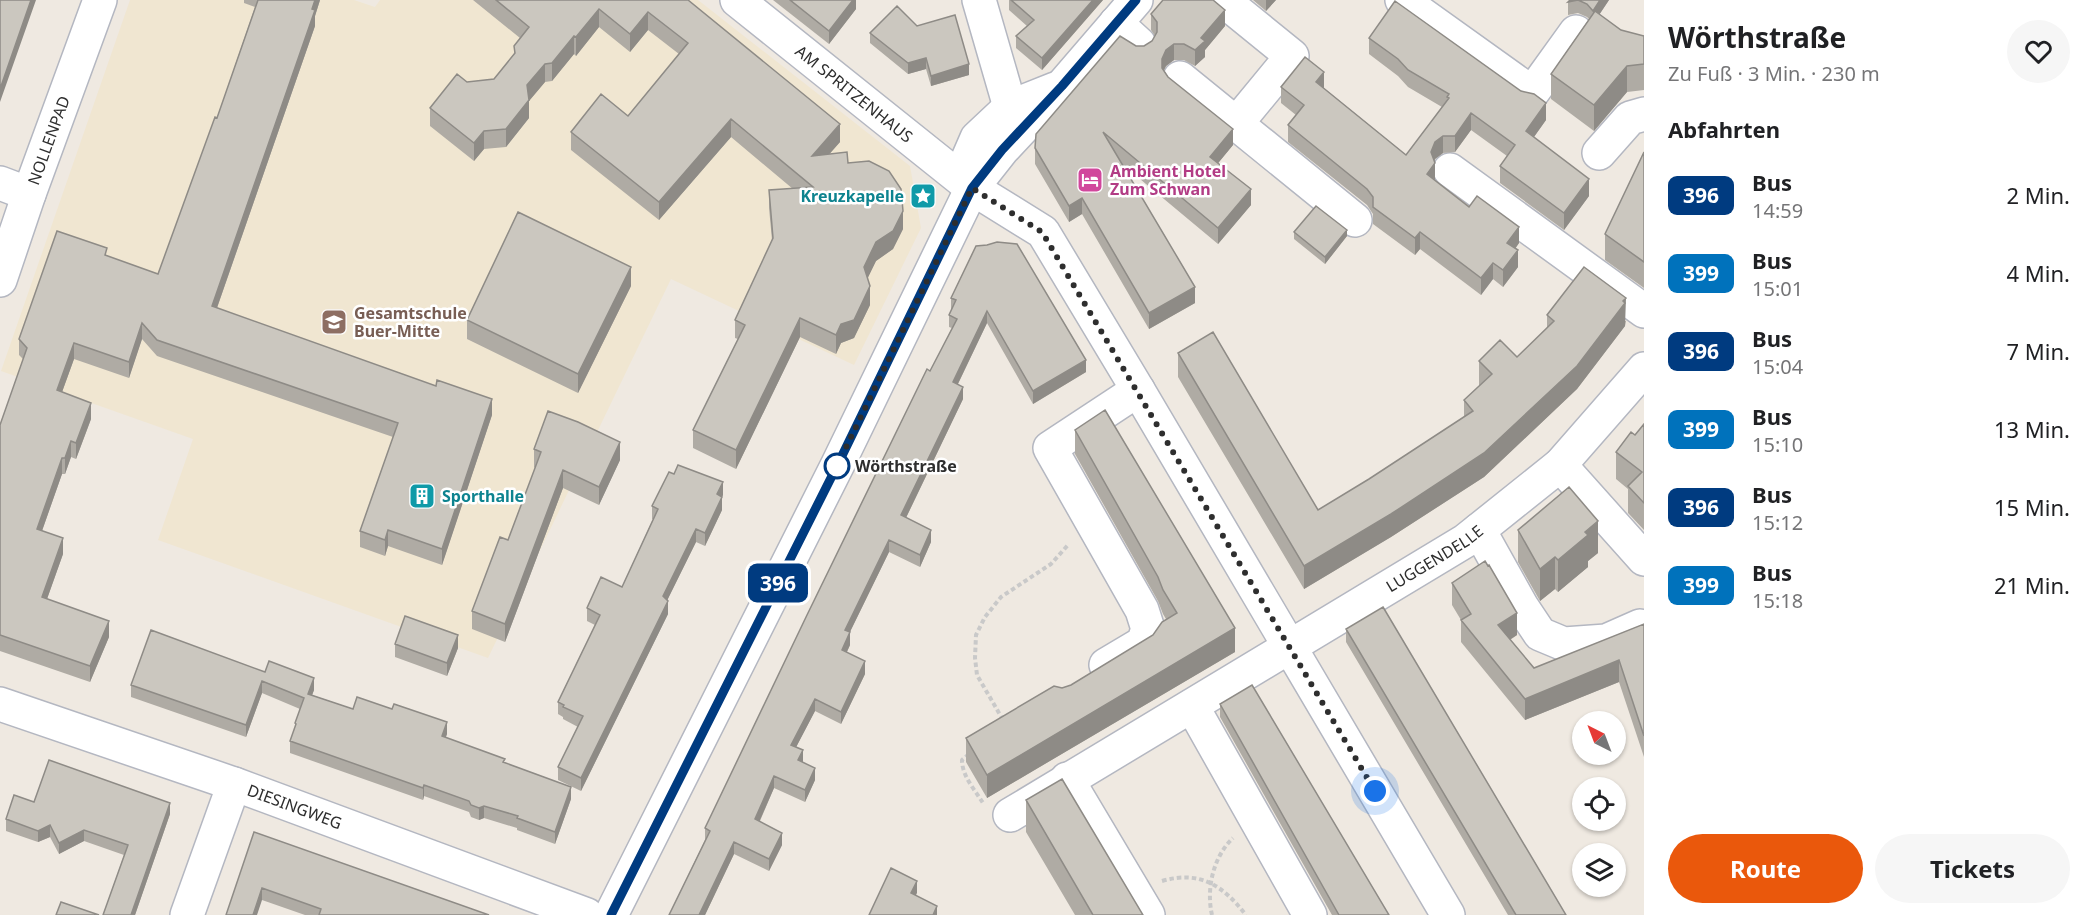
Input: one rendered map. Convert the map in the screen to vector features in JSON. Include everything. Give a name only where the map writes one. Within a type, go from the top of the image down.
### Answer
[{"type":"street","name":"NOLLENPAD","points":[[0,280],[15,189],[100,0]]},
{"type":"street","name":"AM SPRITZENHAUS","points":[[737,0],[972,188]]},
{"type":"street","points":[[979,0],[1018,116]]},
{"type":"street","points":[[1223,0],[1292,56],[1236,124]]},
{"type":"street","points":[[1402,0],[1532,93],[1576,32]]},
{"type":"street","points":[[611,915],[838,464],[972,188],[1002,150],[1018,116],[1062,86],[1130,22]]},
{"type":"street","points":[[1180,78],[1355,220]]},
{"type":"street","points":[[1599,153],[1630,118],[1644,114]]},
{"type":"street","points":[[1450,170],[1644,311]]},
{"type":"street","points":[[972,188],[1042,232],[1448,915]]},
{"type":"street","name":"LUGGENDELLE","points":[[1010,815],[1465,541],[1560,465],[1644,369]]},
{"type":"street","points":[[1079,682],[1143,643],[1148,629],[1142,610],[1050,448],[1138,390]]},
{"type":"street","points":[[1560,465],[1644,559]]},
{"type":"street","points":[[1479,530],[1517,599],[1540,634],[1564,644],[1606,641],[1642,626]]},
{"type":"street","name":"DIESINGWEG","points":[[0,704],[234,784],[587,915]]},
{"type":"street","points":[[1192,706],[1310,915]]},
{"type":"street","points":[[1067,779],[1141,904]]},
{"type":"street","points":[[187,915],[234,784]]},
{"type":"path","points":[[1004,721],[977,675],[976,635],[985,617],[1001,597],[1051,564],[1091,520]]},
{"type":"path","points":[[977,750],[962,760],[964,773],[984,806],[995,819],[1010,815]]},
{"type":"path","points":[[1212,915],[1211,882],[1218,859],[1228,843],[1241,830],[1256,821]]},
{"type":"path","points":[[1141,904],[1150,884],[1187,878],[1211,882],[1232,896],[1246,915]]},
{"type":"shaded area","name":"Gesamtschule Buer-Mitte","points":[[130,0],[354,0],[375,7],[380,0],[698,0],[910,166],[921,228],[854,365],[671,279],[488,658],[158,540],[193,439],[1,371]]},
{"type":"building","points":[[0,0],[31,0],[0,89]]},
{"type":"building","points":[[258,0],[315,0],[312,9],[315,10],[212,306],[436,386],[437,380],[492,399],[442,549],[388,530],[385,540],[360,531],[398,423],[157,340],[142,323],[129,362],[74,343],[57,390],[91,403],[76,443],[71,441],[65,458],[62,458],[37,529],[63,538],[42,597],[109,621],[90,666],[0,635],[0,425],[27,348],[19,339],[57,231],[107,248],[105,255],[158,274],[215,117],[217,118]]},
{"type":"building","points":[[496,0],[688,0],[840,124],[812,156],[847,152],[848,163],[869,161],[889,171],[901,189],[903,211],[893,231],[876,242],[864,267],[870,286],[854,320],[841,324],[836,335],[800,318],[736,450],[693,430],[745,325],[735,320],[773,238],[769,190],[813,187],[731,119],[659,202],[571,132],[601,94],[628,116],[688,43],[648,12],[630,34],[599,9],[552,63],[545,64],[527,85],[529,100],[506,129],[484,131],[474,143],[430,108],[457,74],[467,82],[494,79],[515,53],[514,46],[529,27]]},
{"type":"building","points":[[790,0],[853,0],[829,31]]},
{"type":"building","points":[[1011,0],[1093,0],[1042,58],[1016,36],[1034,20]]},
{"type":"building","points":[[1163,0],[1213,0],[1225,10],[1201,38],[1205,41],[1195,50],[1184,44],[1174,44],[1166,50],[1162,59],[1162,68],[1168,77],[1233,129],[1210,157],[1251,189],[1218,228],[1103,132],[1195,287],[1149,313],[1082,198],[1069,206],[1035,148],[1036,134],[1120,36],[1136,46],[1144,46],[1152,41],[1157,32],[1157,22],[1151,14]]},
{"type":"building","points":[[1578,0],[1600,0],[1593,11],[1587,4]]},
{"type":"building","points":[[1395,1],[1521,91],[1534,94],[1546,103],[1526,131],[1589,179],[1564,213],[1500,166],[1515,145],[1471,113],[1455,136],[1443,136],[1435,142],[1431,152],[1435,163],[1427,174],[1469,207],[1477,196],[1519,227],[1507,243],[1518,250],[1503,270],[1493,263],[1481,278],[1420,232],[1415,238],[1373,207],[1373,197],[1367,189],[1288,125],[1304,105],[1281,87],[1305,57],[1324,72],[1316,82],[1406,155],[1449,98],[1447,97],[1449,94],[1408,70],[1398,59],[1369,38]]},
{"type":"building","points":[[897,6],[917,26],[955,15],[969,64],[931,76],[926,58],[908,63],[870,33]]},
{"type":"building","points":[[1595,11],[1621,30],[1644,36],[1644,64],[1627,66],[1594,105],[1551,74]]},
{"type":"building","points":[[1644,152],[1644,262],[1605,234]]},
{"type":"building","points":[[1316,206],[1347,230],[1325,257],[1294,232]]},
{"type":"building","points":[[518,212],[631,267],[578,374],[467,320]]},
{"type":"building","points":[[997,242],[1017,244],[1086,360],[1033,391],[987,311],[953,382],[963,387],[901,515],[931,530],[920,555],[889,540],[845,630],[850,632],[842,650],[865,661],[841,712],[815,699],[791,745],[803,750],[798,760],[815,768],[805,790],[774,776],[755,819],[782,833],[769,859],[734,842],[699,915],[669,915],[710,831],[705,828],[807,615],[927,369],[930,371],[957,319],[949,315],[956,300],[951,298],[976,246]]},
{"type":"building","points":[[1584,267],[1626,298],[1623,301],[1625,303],[1577,366],[1484,453],[1391,514],[1304,566],[1178,353],[1213,332],[1318,510],[1473,411],[1464,400],[1492,374],[1479,361],[1500,340],[1517,357],[1554,321],[1547,315]]},
{"type":"building","points":[[1105,410],[1235,628],[987,775],[966,738],[1054,686],[1062,688],[1071,685],[1153,635],[1162,622],[1177,613],[1075,430]]},
{"type":"building","points":[[548,411],[620,442],[599,487],[563,470],[505,624],[472,611],[500,537],[508,540],[541,452],[534,449]]},
{"type":"building","points":[[1644,424],[1644,503],[1628,486],[1642,472],[1616,452],[1631,432],[1635,435]]},
{"type":"building","points":[[678,465],[723,482],[717,494],[722,497],[705,533],[696,529],[663,596],[668,601],[581,778],[558,767],[583,716],[563,707],[564,705],[558,702],[600,615],[587,608],[601,577],[622,587],[658,509],[652,506],[669,472],[674,474]]},
{"type":"building","points":[[1569,487],[1598,521],[1585,532],[1588,535],[1558,560],[1555,557],[1540,569],[1518,530]]},
{"type":"building","points":[[1485,561],[1517,613],[1498,625],[1534,668],[1644,624],[1644,736],[1619,660],[1525,699],[1461,620],[1471,614],[1452,583]]},
{"type":"building","points":[[1383,607],[1566,915],[1516,915],[1346,629]]},
{"type":"building","points":[[405,616],[458,635],[447,663],[395,644]]},
{"type":"building","points":[[151,630],[265,672],[269,661],[314,678],[308,694],[353,709],[357,697],[392,709],[394,704],[447,722],[442,736],[571,787],[555,832],[517,818],[518,816],[484,806],[479,808],[471,805],[469,801],[424,785],[423,788],[290,741],[304,698],[262,681],[246,725],[131,685]]},
{"type":"building","points":[[1252,685],[1389,915],[1339,915],[1220,704]]},
{"type":"building","points":[[49,760],[170,803],[131,915],[103,915],[128,845],[84,830],[59,843],[50,825],[38,831],[6,819],[14,795],[34,802]]},
{"type":"building","points":[[1062,779],[1143,915],[1093,915],[1026,800]]},
{"type":"building","points":[[254,832],[489,915],[319,915],[321,909],[262,888],[253,915],[226,915]]},
{"type":"building","points":[[891,868],[917,881],[911,893],[937,906],[933,915],[869,915]]},
{"type":"building","points":[[61,902],[99,915],[56,915]]},
{"type":"bus line","name":"396","points":[[611,915],[838,464],[972,188],[1002,150],[1027,126],[1136,0]]},
{"type":"place","name":"Ambient Hotel Zum Schwan","points":[[1090,180]]},
{"type":"place","name":"Kreuzkapelle","points":[[923,196]]},
{"type":"place","name":"Gesamtschule Buer-Mitte","points":[[334,322]]},
{"type":"place","name":"Wörthstraße","points":[[837,466]]},
{"type":"place","name":"Sporthalle","points":[[422,496]]},
{"type":"route","points":[[837,466],[972,188],[1042,232],[1375,791]]}]
